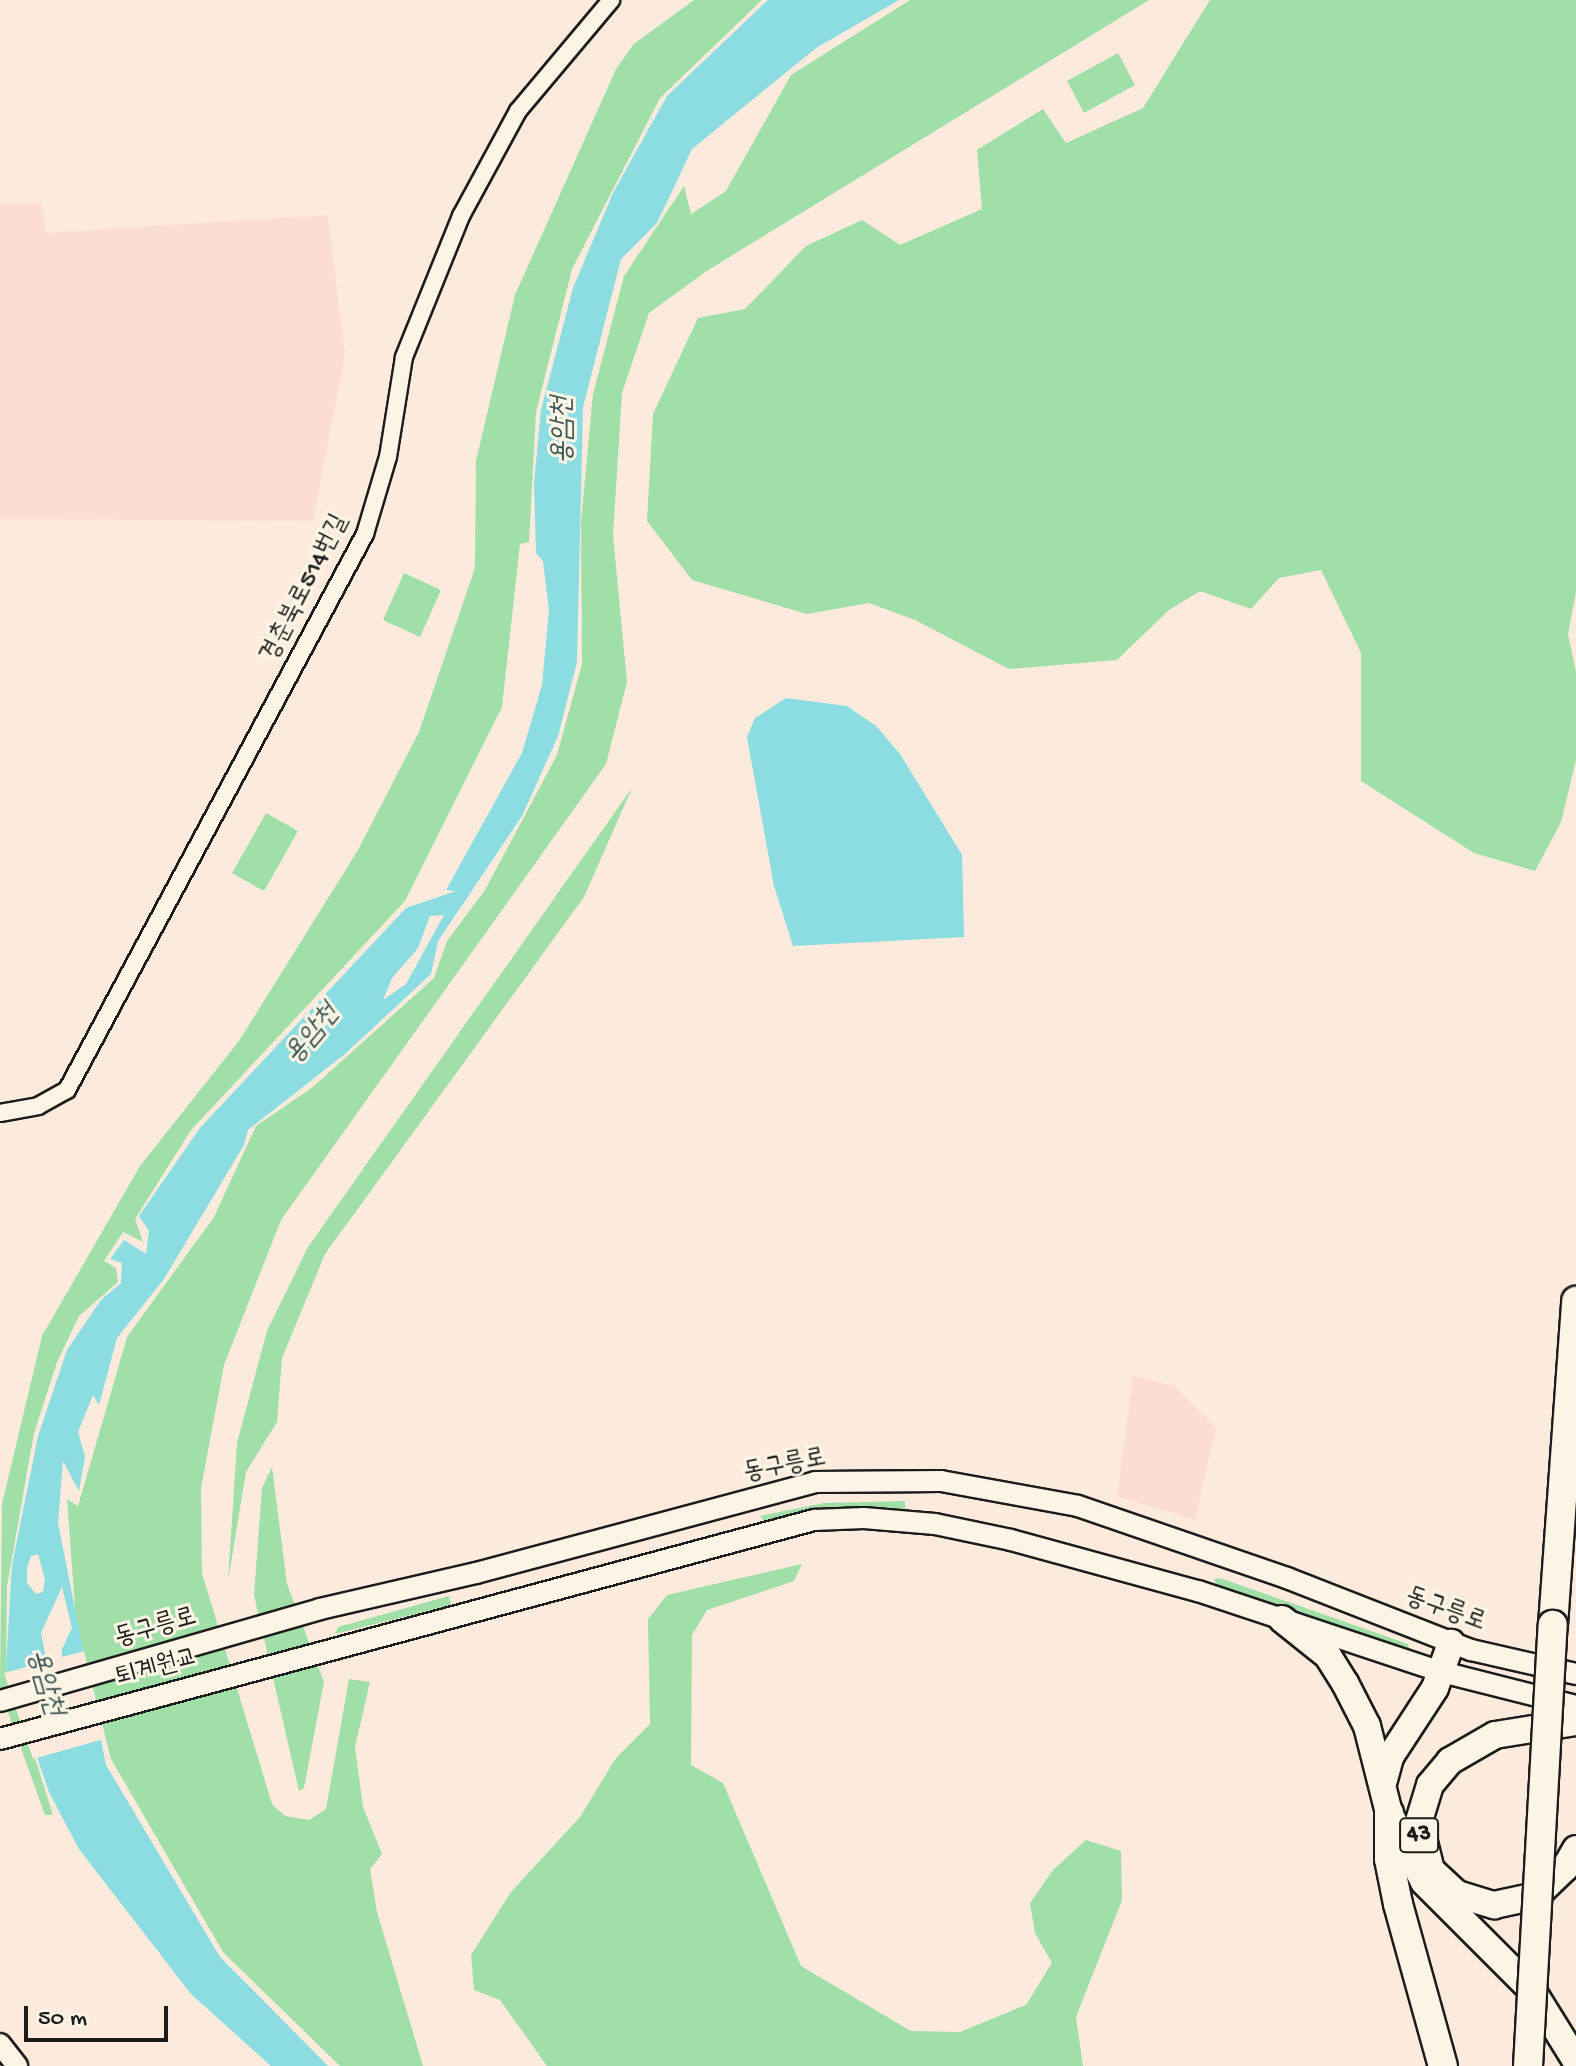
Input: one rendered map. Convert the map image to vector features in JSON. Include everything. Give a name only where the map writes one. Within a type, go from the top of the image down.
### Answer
[{"type":"highway","points":[[1528,2066],[1553,1625],[1576,1301]]},
{"type":"highway","points":[[1282,1619],[1328,1656],[1367,1726],[1384,1780],[1389,1813],[1389,1859],[1398,1904],[1443,2066]]},
{"type":"highway","points":[[1384,1780],[1397,1744],[1442,1672],[1451,1643]]},
{"type":"highway","name":"43","points":[[1576,1722],[1495,1735],[1450,1761],[1424,1797],[1419,1838],[1431,1870],[1457,1894],[1494,1905],[1536,1896],[1565,1868],[1576,1849]]},
{"type":"highway","points":[[1389,1813],[1424,1882],[1532,1990],[1576,2061]]},
{"type":"street","name":"경춘북로514번길","points":[[0,1113],[38,1106],[67,1090],[365,534],[388,457],[404,357],[461,216],[518,111],[611,0]]},
{"type":"street","name":"동구릉로","points":[[0,1701],[320,1609],[476,1573],[815,1482],[941,1481],[1078,1506],[1287,1578],[1451,1643],[1576,1674]]},
{"type":"street","name":"퇴계원교","points":[[0,1739],[814,1520],[864,1518],[935,1524],[1011,1540],[1282,1619]]},
{"type":"street","points":[[1282,1619],[1442,1672],[1576,1706]]},
{"type":"street","points":[[0,2044],[17,2066]]},
{"type":"shaded area","points":[[42,203],[46,233],[328,215],[345,355],[313,521],[0,519],[0,204]]},
{"type":"shaded area","points":[[1133,1375],[1175,1386],[1216,1428],[1195,1520],[1117,1496]]},
{"type":"green space","points":[[694,0],[762,0],[660,98],[572,269],[536,412],[529,542],[520,544],[502,707],[405,901],[191,1130],[135,1219],[143,1242],[123,1232],[104,1261],[116,1268],[118,1282],[79,1316],[57,1362],[34,1433],[7,1586],[6,1666],[53,1815],[45,1815],[0,1690],[2,1504],[42,1336],[140,1166],[239,1041],[358,850],[419,732],[475,568],[476,461],[515,295],[616,69],[634,44]]},
{"type":"green space","points":[[910,0],[1149,0],[705,272],[649,313],[622,393],[613,535],[627,682],[606,764],[281,1220],[224,1365],[201,1488],[202,1573],[272,1804],[285,1816],[309,1820],[326,1809],[349,1679],[370,1682],[355,1747],[363,1807],[382,1854],[370,1869],[377,1912],[423,2066],[340,2066],[223,1952],[111,1759],[76,1621],[67,1499],[78,1506],[127,1337],[214,1217],[256,1126],[313,1087],[434,978],[447,941],[485,890],[557,755],[582,664],[581,522],[593,394],[624,276],[684,186],[691,214],[726,191],[791,75]]},
{"type":"green space","points":[[1210,0],[1576,0],[1576,592],[1568,634],[1576,672],[1576,760],[1561,822],[1535,871],[1474,853],[1361,781],[1361,653],[1321,570],[1279,578],[1251,609],[1200,591],[1169,610],[1117,660],[1009,669],[915,620],[869,603],[807,614],[692,580],[647,521],[653,414],[698,318],[745,309],[806,246],[862,220],[900,245],[982,209],[977,150],[1043,109],[1066,143],[1143,108]]},
{"type":"green space","points":[[1118,53],[1135,85],[1084,113],[1067,81]]},
{"type":"green space","points":[[404,573],[441,590],[420,637],[383,620]]},
{"type":"green space","points":[[632,788],[584,897],[325,1254],[282,1358],[277,1422],[246,1472],[228,1581],[237,1443],[267,1331],[308,1247]]},
{"type":"green space","points":[[266,813],[298,831],[264,891],[232,873]]},
{"type":"green space","points":[[272,1467],[287,1584],[324,1682],[304,1788],[299,1791],[254,1595],[262,1488]]},
{"type":"green space","points":[[905,1501],[905,1510],[765,1522],[760,1516],[824,1503]]},
{"type":"green space","points":[[802,1564],[794,1581],[707,1610],[692,1635],[691,1765],[723,1783],[801,1966],[911,2031],[960,2032],[1026,2005],[1052,1963],[1035,1933],[1030,1903],[1053,1870],[1086,1840],[1121,1851],[1122,1900],[1076,2017],[1083,2066],[547,2066],[500,2000],[474,1990],[471,1955],[511,1892],[580,1817],[616,1758],[650,1724],[648,1619],[667,1595]]},
{"type":"green space","points":[[1220,1578],[1408,1644],[1409,1650],[1217,1587],[1214,1579]]},
{"type":"green space","points":[[449,1596],[451,1605],[335,1634],[338,1627]]},
{"type":"water","name":"용암천","points":[[768,0],[899,0],[816,48],[692,149],[657,223],[621,259],[583,407],[577,662],[558,736],[522,816],[438,941],[431,974],[345,1054],[248,1130],[244,1145],[164,1279],[117,1338],[99,1405],[93,1395],[78,1432],[85,1457],[79,1491],[63,1461],[58,1523],[106,1765],[220,1957],[328,2066],[271,2066],[191,1994],[79,1849],[49,1792],[6,1666],[12,1565],[38,1436],[67,1350],[101,1300],[121,1283],[122,1263],[110,1259],[124,1240],[146,1254],[149,1231],[139,1216],[200,1128],[406,908],[456,891],[446,890],[522,753],[542,685],[549,610],[543,561],[536,553],[534,483],[541,410],[573,288],[613,193],[667,96]],"holes":[[[444,915],[406,984],[383,1000],[392,978],[418,948],[430,916]],[[38,1554],[45,1580],[43,1592],[36,1594],[27,1583],[31,1556]],[[62,1587],[72,1628],[62,1649],[62,1663],[47,1664],[41,1633]]]},
{"type":"water","points":[[786,698],[847,706],[876,726],[900,754],[962,855],[964,937],[793,946],[774,886],[747,737],[755,718]]},
{"type":"pier","points":[[84,1651],[104,1739],[33,1759],[4,1673]]}]
